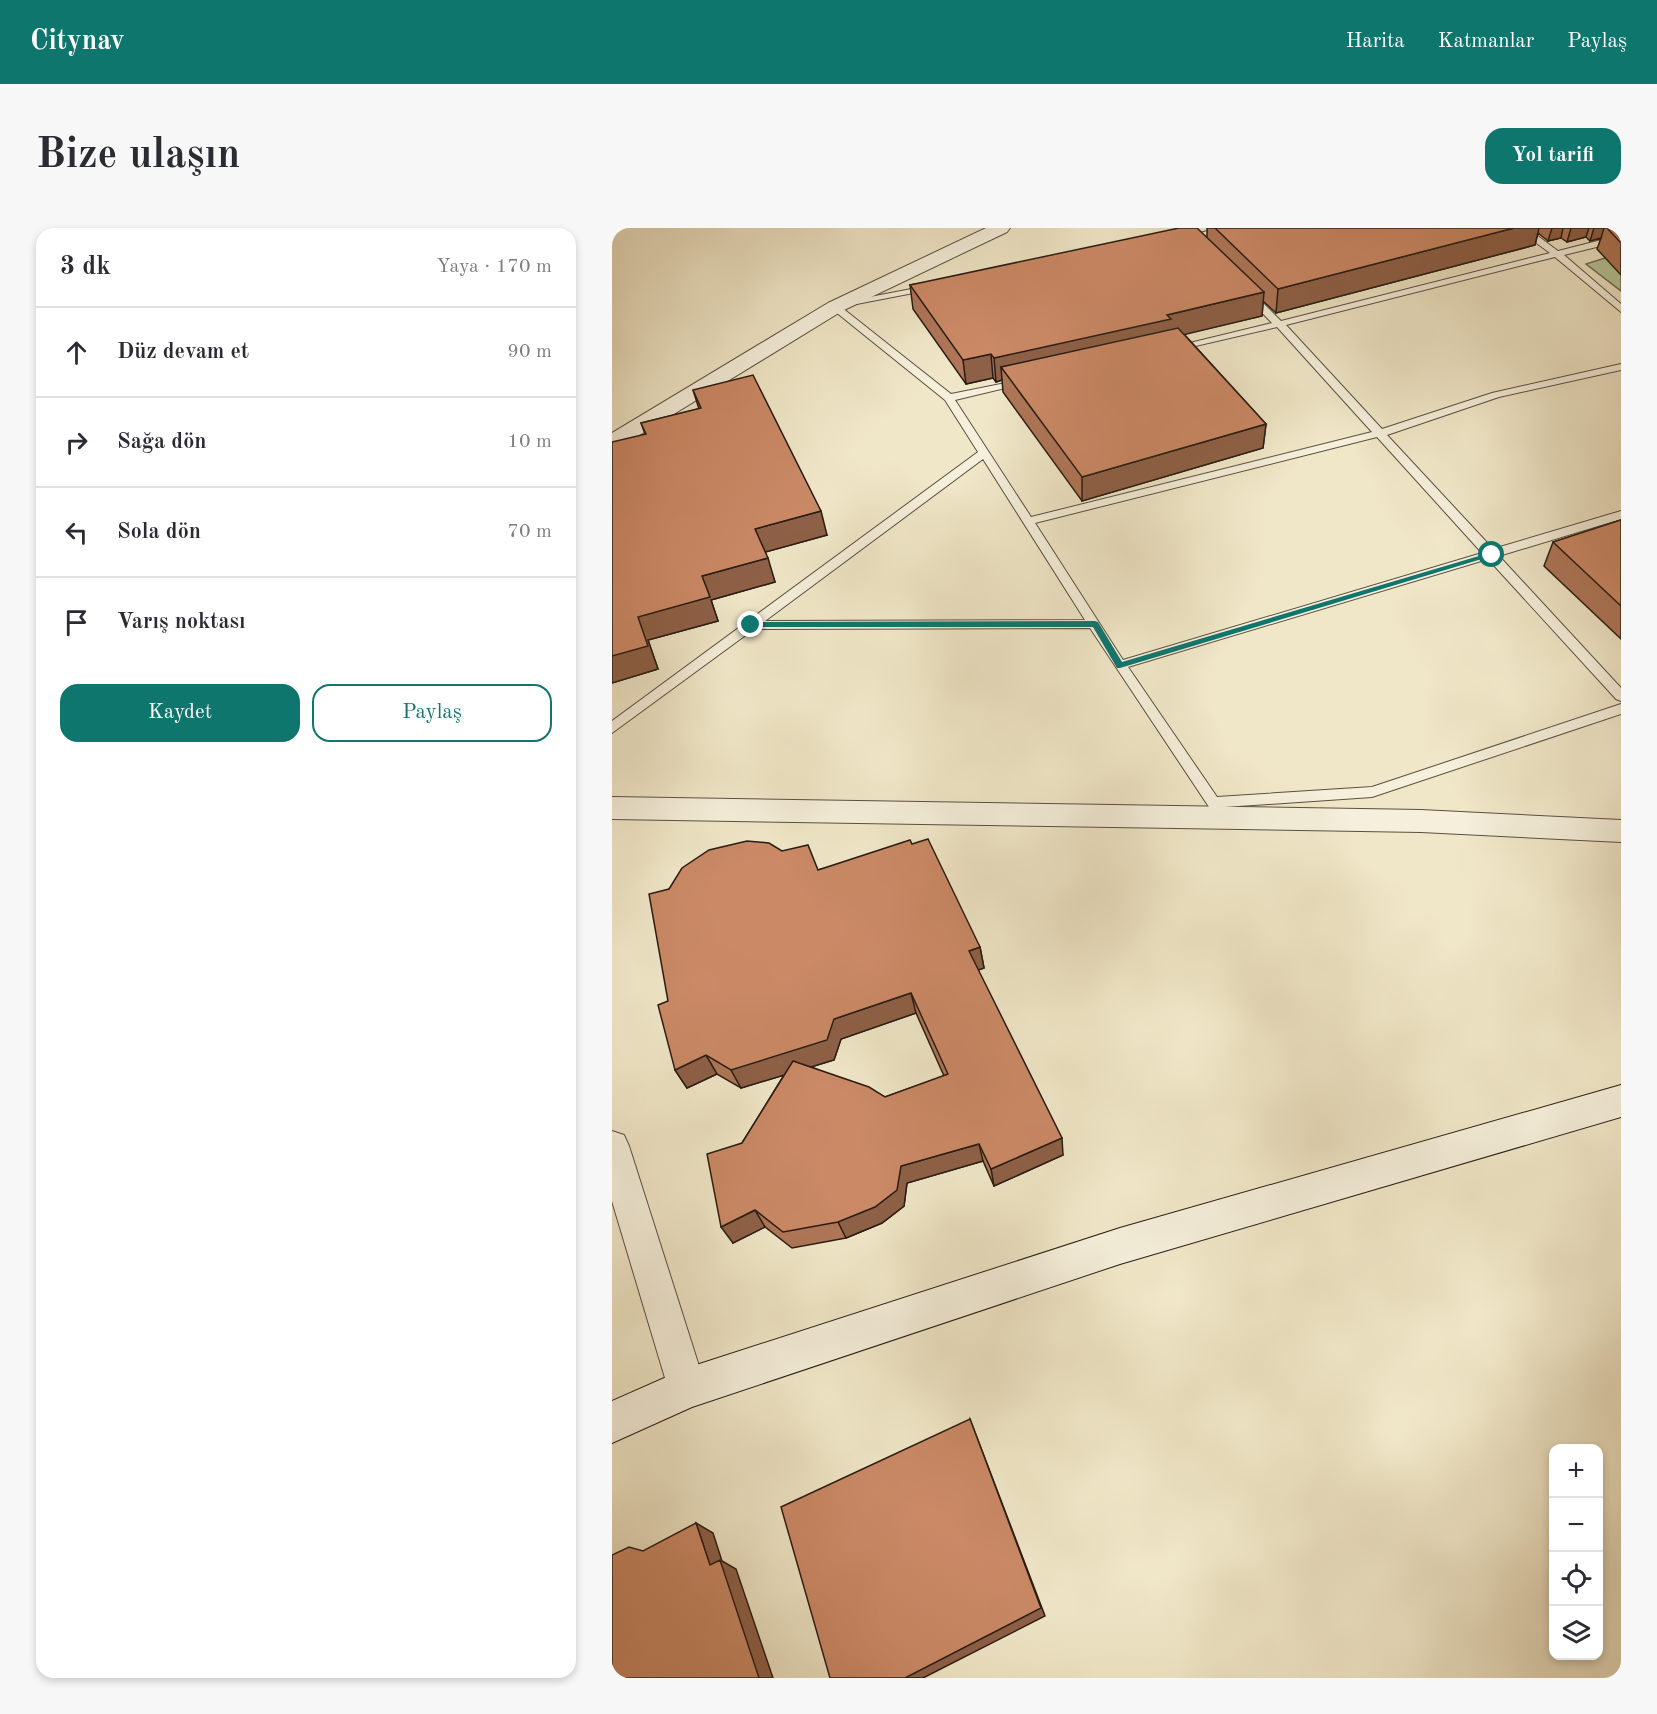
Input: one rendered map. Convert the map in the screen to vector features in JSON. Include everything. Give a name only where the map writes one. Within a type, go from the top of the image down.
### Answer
[{"type":"street","points":[[612,442],[835,307],[1001,228]]},
{"type":"street","points":[[612,808],[1218,810],[1621,831]]},
{"type":"street","points":[[612,1422],[687,1388],[1120,1246],[1621,1101]]},
{"type":"street","points":[[612,1146],[687,1388]]},
{"type":"lane","points":[[1184,235],[1209,228]]},
{"type":"lane","points":[[1521,228],[1558,255],[1621,309]]},
{"type":"lane","points":[[1165,350],[1279,324],[1621,238]]},
{"type":"lane","points":[[1237,283],[1279,324],[1621,696]]},
{"type":"lane","points":[[835,307],[940,285]]},
{"type":"lane","points":[[835,307],[949,398],[1120,666],[1218,810],[1372,792],[1621,709]]},
{"type":"lane","points":[[1029,521],[1378,434],[1496,395],[1621,367]]},
{"type":"lane","points":[[949,398],[1029,380]]},
{"type":"lane","points":[[612,728],[985,452]]},
{"type":"lane","points":[[1120,666],[1621,515]]},
{"type":"lane","points":[[751,625],[1095,624]]},
{"type":"green space","points":[[1621,253],[1621,291],[1586,264]]},
{"type":"building","points":[[1179,228],[1197,228],[1264,292],[1167,315],[1171,319],[994,358],[991,354],[963,360],[910,285]]},
{"type":"building","points":[[1215,228],[1514,228],[1278,289]]},
{"type":"building","points":[[1607,228],[1621,228],[1621,243]]},
{"type":"building","points":[[1178,328],[1266,424],[1082,477],[1001,367]]},
{"type":"building","points":[[753,375],[821,511],[755,529],[768,558],[702,576],[710,597],[638,617],[648,646],[612,656],[612,442],[646,434],[641,423],[701,408],[693,390]]},
{"type":"building","points":[[1621,520],[1621,606],[1553,542]]},
{"type":"building","points":[[928,839],[980,947],[969,951],[1062,1138],[991,1169],[979,1144],[901,1166],[897,1190],[875,1207],[838,1222],[783,1232],[755,1210],[721,1227],[707,1154],[742,1143],[793,1061],[869,1087],[885,1097],[948,1074],[911,993],[834,1019],[827,1040],[731,1070],[706,1055],[675,1070],[658,1005],[668,1001],[649,894],[669,889],[682,868],[709,850],[747,841],[769,843],[782,851],[808,845],[818,870],[910,840],[912,844]]},
{"type":"building","points":[[970,1419],[1041,1608],[905,1678],[830,1678],[781,1507]]},
{"type":"building","points":[[696,1523],[710,1565],[720,1560],[759,1678],[612,1678],[612,1555],[629,1547],[643,1551]]},
{"type":"route","points":[[751,625],[1095,624],[1120,666],[1492,555]]}]
